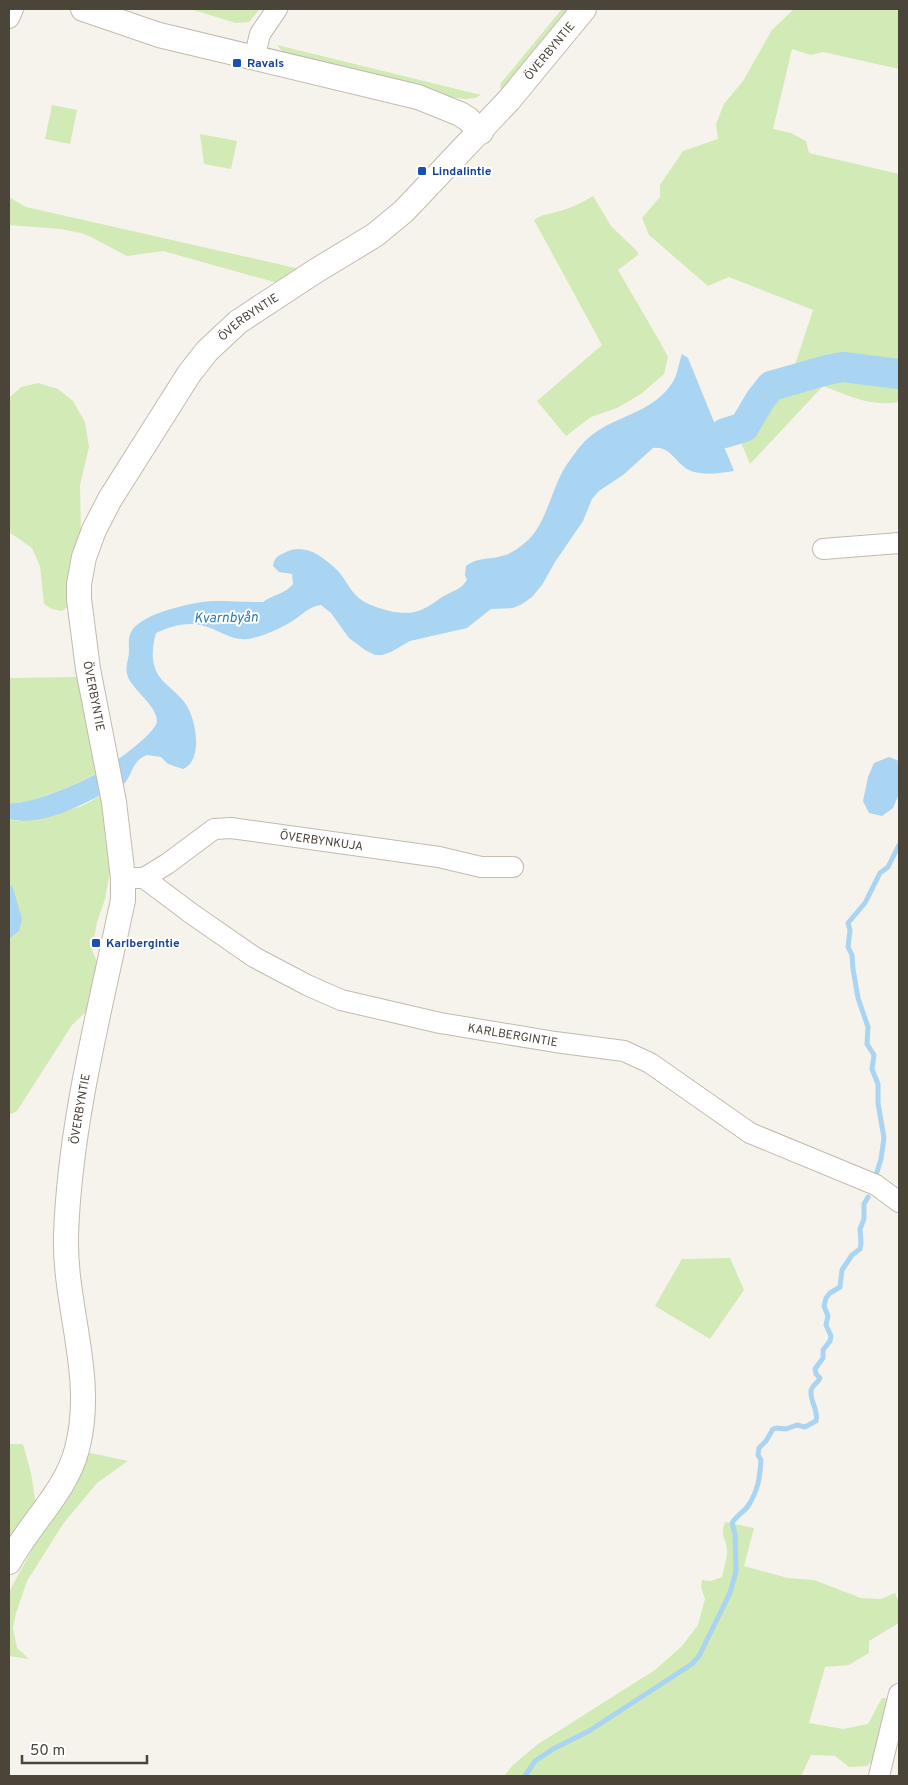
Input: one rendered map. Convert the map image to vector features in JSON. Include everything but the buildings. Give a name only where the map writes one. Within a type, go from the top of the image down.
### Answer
[{"type":"street","points":[[9,18],[13,9]]},
{"type":"street","points":[[82,9],[159,35],[418,98],[460,114],[481,132]]},
{"type":"street","points":[[254,59],[260,34],[277,9]]},
{"type":"street","name":"ÖVERBYNTIE","points":[[9,1562],[17,1547],[50,1502],[71,1466],[77,1451],[81,1431],[83,1374],[68,1284],[66,1238],[68,1198],[73,1148],[82,1099],[123,900],[133,878],[114,802],[80,619],[79,584],[84,557],[94,530],[110,499],[189,374],[208,351],[238,322],[375,235],[404,211],[481,132],[584,9]]},
{"type":"street","points":[[824,548],[899,544]]},
{"type":"street","name":"ÖVERBYNKUJA","points":[[133,878],[167,864],[214,829],[231,828],[439,857],[481,867],[513,867]]},
{"type":"street","name":"KARLBERGINTIE","points":[[133,878],[192,914],[254,956],[320,992],[340,1000],[440,1023],[554,1042],[624,1051],[650,1063],[750,1133],[876,1185],[899,1202]]},
{"type":"street","points":[[878,1776],[899,1694]]},
{"type":"green space","points":[[190,9],[260,9],[249,22],[236,23]]},
{"type":"green space","points":[[562,9],[574,9],[503,90],[500,88],[501,83]]},
{"type":"green space","points":[[794,9],[899,9],[899,69],[823,52],[811,55],[792,49],[773,129],[791,133],[806,141],[809,153],[899,174],[899,402],[870,402],[823,386],[750,464],[734,426],[757,396],[795,365],[813,310],[729,277],[708,286],[649,235],[642,218],[660,197],[660,185],[683,151],[718,139],[716,124],[724,104],[743,81],[772,30]]},
{"type":"green space","points":[[277,45],[481,95],[466,99],[433,95],[285,55]]},
{"type":"green space","points":[[52,105],[77,110],[70,144],[45,139]]},
{"type":"green space","points":[[200,134],[237,141],[231,169],[204,164]]},
{"type":"green space","points":[[593,196],[611,226],[637,251],[638,255],[618,270],[668,357],[664,374],[641,394],[617,408],[591,417],[566,436],[537,401],[602,345],[534,220],[571,207]]},
{"type":"green space","points":[[9,197],[26,207],[300,269],[278,283],[163,251],[127,256],[81,233],[60,229],[9,225]]},
{"type":"green space","points":[[38,383],[58,389],[73,401],[85,422],[89,447],[80,485],[81,532],[69,606],[62,611],[52,609],[44,604],[40,566],[32,548],[9,532],[9,398],[21,387]]},
{"type":"green space","points":[[79,677],[98,772],[80,782],[41,797],[29,801],[9,803],[9,678]]},
{"type":"green space","points":[[100,796],[107,837],[110,871],[92,949],[99,968],[92,1006],[72,1025],[17,1111],[9,1115],[9,939],[19,931],[13,888],[9,883],[9,819],[17,821],[80,807]]},
{"type":"green space","points":[[730,1258],[744,1290],[710,1339],[655,1306],[682,1259]]},
{"type":"green space","points":[[9,1444],[23,1444],[31,1473],[36,1505],[9,1543]]},
{"type":"green space","points":[[86,1452],[128,1461],[97,1483],[63,1524],[27,1581],[13,1628],[17,1648],[29,1659],[9,1656],[9,1592],[31,1551],[32,1540]]},
{"type":"green space","points":[[725,1522],[754,1528],[744,1566],[788,1578],[814,1580],[861,1598],[881,1599],[895,1593],[899,1603],[899,1623],[869,1641],[869,1653],[849,1665],[825,1667],[809,1723],[843,1729],[868,1724],[882,1698],[891,1699],[878,1755],[867,1766],[849,1767],[835,1756],[811,1755],[801,1776],[504,1776],[513,1765],[538,1744],[655,1670],[682,1646],[698,1625],[705,1599],[701,1587],[702,1580],[711,1581],[722,1577],[727,1553],[723,1534]]},
{"type":"water","points":[[682,354],[688,358],[734,471],[712,474],[696,473],[686,468],[664,449],[653,448],[623,475],[599,491],[592,499],[583,521],[542,585],[532,597],[513,608],[491,609],[467,628],[410,641],[382,655],[375,655],[365,650],[349,638],[331,613],[321,605],[309,609],[276,630],[248,639],[231,637],[204,626],[191,624],[173,626],[156,633],[153,659],[157,673],[185,703],[195,728],[196,748],[190,764],[183,769],[168,764],[161,757],[147,755],[136,763],[125,783],[79,806],[45,818],[21,821],[9,819],[9,803],[27,801],[49,795],[95,774],[127,753],[148,735],[154,727],[157,721],[156,715],[131,682],[127,673],[129,637],[137,625],[145,619],[181,606],[214,601],[263,602],[286,590],[293,584],[292,574],[279,572],[273,566],[279,555],[299,549],[312,552],[325,560],[337,570],[354,594],[371,605],[404,613],[411,613],[426,608],[462,586],[467,580],[465,575],[466,566],[470,563],[506,555],[530,538],[541,521],[564,469],[578,449],[596,432],[658,399],[674,380]]},
{"type":"water","points":[[889,757],[899,761],[899,794],[893,808],[882,816],[869,813],[863,801],[868,777],[874,763]]},
{"type":"water","points":[[9,883],[13,888],[22,919],[19,931],[9,939]]},
{"type":"waterway","name":"Kvarnbyån","points":[[725,433],[744,427],[771,386],[843,367],[899,374]]},
{"type":"waterway","points":[[877,1172],[884,1138],[878,1103],[878,1084],[872,1069],[874,1055],[867,1044],[868,1027],[858,998],[852,955],[848,947],[850,930],[848,923],[865,903],[880,873],[888,867],[899,845]]},
{"type":"waterway","points":[[525,1776],[535,1761],[553,1749],[589,1731],[692,1664],[699,1656],[730,1593],[736,1571],[735,1534],[732,1523],[748,1506],[756,1489],[761,1460],[758,1455],[759,1448],[773,1429],[786,1429],[797,1425],[805,1427],[816,1421],[817,1417],[811,1391],[820,1378],[816,1374],[815,1369],[823,1358],[823,1350],[830,1341],[831,1336],[826,1325],[828,1316],[824,1306],[826,1298],[830,1293],[840,1287],[842,1270],[852,1255],[860,1249],[860,1229],[864,1219],[864,1204],[868,1197]]},
{"type":"place","name":"Ravals","points":[[237,63]]},
{"type":"place","name":"Lindalintie","points":[[422,171]]},
{"type":"place","name":"Karlbergintie","points":[[96,943]]}]
